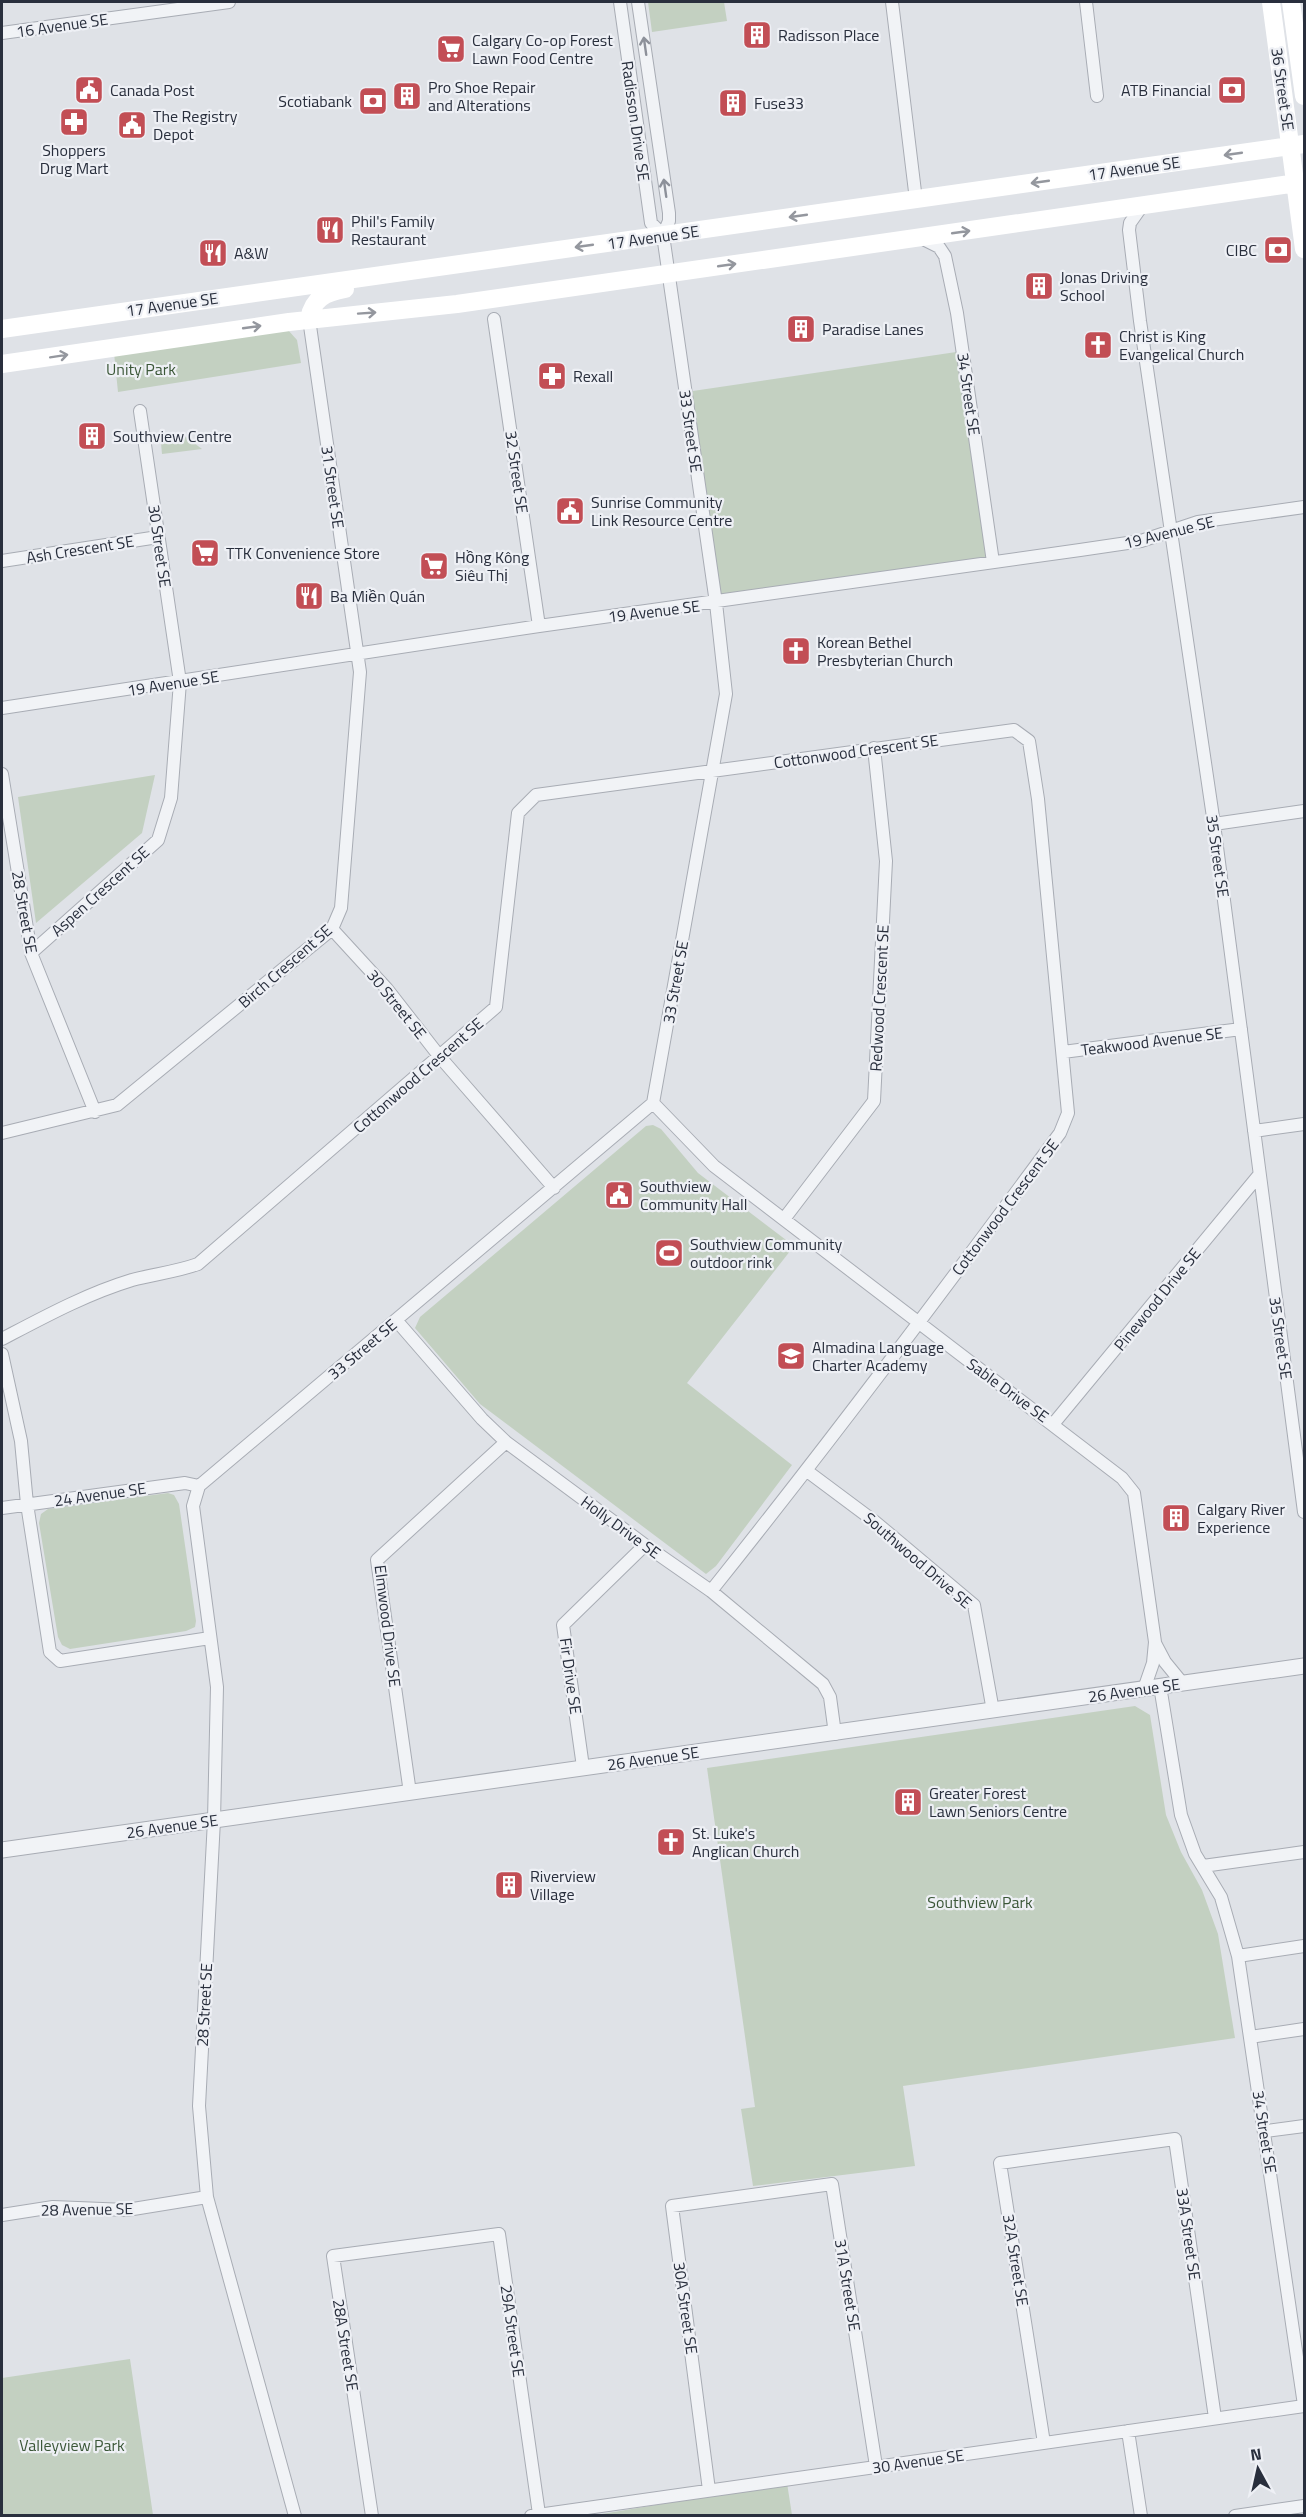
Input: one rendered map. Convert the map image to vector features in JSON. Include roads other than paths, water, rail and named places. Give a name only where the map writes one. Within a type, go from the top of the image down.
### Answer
[{"type":"main road","name":"36 Street SE","points":[[1271,2],[1298,145],[1305,249]]},
{"type":"main road","name":"36 Street SE","points":[[1291,2],[1305,96]]},
{"type":"main road","name":"17 Avenue SE","points":[[2,328],[1298,145]]},
{"type":"main road","name":"17 Avenue SE","points":[[2,364],[309,319],[412,310],[1300,183]]},
{"type":"main road","points":[[309,319],[311,305],[328,293],[399,281],[416,270]]},
{"type":"street","name":"16 Avenue SE","points":[[2,33],[160,6],[229,2]]},
{"type":"street","name":"Radisson Drive SE","points":[[620,2],[651,223],[663,235]]},
{"type":"street","name":"Radisson Drive SE","points":[[638,2],[669,213],[669,221],[663,235],[669,274]]},
{"type":"street","points":[[892,2],[916,200]]},
{"type":"street","points":[[1086,2],[1097,96]]},
{"type":"street","name":"35 Street SE","points":[[1143,206],[1130,223],[1129,230],[1214,824],[1305,1512]]},
{"type":"street","name":"34 Street SE","points":[[921,238],[939,248],[945,256],[957,313],[993,562]]},
{"type":"street","name":"33 Street SE","points":[[199,1486],[653,1103],[726,694],[717,603],[669,274]]},
{"type":"street","name":"31 Street SE","points":[[309,319],[358,655]]},
{"type":"street","name":"32 Street SE","points":[[494,319],[539,626]]},
{"type":"street","name":"30 Street SE","points":[[140,411],[180,682]]},
{"type":"street","name":"19 Avenue SE","points":[[2,708],[539,626],[717,603],[1141,541],[1198,522],[1305,507]]},
{"type":"street","name":"Ash Crescent SE","points":[[2,561],[158,537]]},
{"type":"street","name":"Birch Crescent SE","points":[[2,1132],[117,1105],[332,929],[341,908],[360,672],[358,655]]},
{"type":"street","name":"Aspen Crescent SE","points":[[31,953],[158,840],[171,798],[180,682]]},
{"type":"street","name":"Cottonwood Crescent SE","points":[[2,1339],[78,1300],[133,1280],[178,1272],[198,1264],[496,1007],[518,813],[536,795],[1014,730],[1029,741],[1038,799],[1068,1113],[1060,1133],[919,1323],[807,1471],[711,1591]]},
{"type":"street","name":"Redwood Crescent SE","points":[[783,1219],[874,1101],[886,861],[874,748]]},
{"type":"street","name":"28 Street SE","points":[[2,774],[31,953],[95,1112]]},
{"type":"street","points":[[1214,824],[1305,811]]},
{"type":"street","name":"30 Street SE","points":[[332,929],[387,989],[440,1057],[554,1188]]},
{"type":"street","name":"Teakwood Avenue SE","points":[[1063,1052],[1241,1029]]},
{"type":"street","name":"Sable Drive SE","points":[[653,1103],[714,1166],[1122,1478],[1134,1493],[1155,1641],[1153,1663],[1144,1689]]},
{"type":"street","points":[[1254,1131],[1305,1124]]},
{"type":"street","name":"Pinewood Drive SE","points":[[1054,1424],[1259,1175]]},
{"type":"street","name":"Holly Drive SE","points":[[396,1320],[482,1419],[506,1442],[711,1591],[823,1684],[830,1697],[836,1734]]},
{"type":"street","points":[[2,1354],[21,1441],[27,1504],[50,1652],[60,1661],[210,1638]]},
{"type":"street","name":"Elmwood Drive SE","points":[[410,1793],[377,1560],[506,1442]]},
{"type":"street","name":"Southwood Drive SE","points":[[807,1471],[874,1521],[974,1605],[993,1711]]},
{"type":"street","name":"24 Avenue SE","points":[[2,1508],[185,1483],[199,1486]]},
{"type":"street","name":"28 Street SE","points":[[199,1486],[193,1506],[217,1687],[214,1820],[199,2106],[207,2197],[295,2516]]},
{"type":"street","name":"Fir Drive SE","points":[[583,1767],[563,1626],[645,1545]]},
{"type":"street","name":"Sable Drive SE","points":[[1155,1641],[1165,1662],[1183,1684]]},
{"type":"street","name":"26 Avenue SE","points":[[2,1850],[1305,1666]]},
{"type":"street","points":[[1160,1686],[1181,1815],[1195,1854],[1203,1866],[1305,1852]]},
{"type":"street","name":"34 Street SE","points":[[1203,1866],[1221,1897],[1238,1956],[1266,2131],[1305,2405]]},
{"type":"street","points":[[1238,1956],[1305,1946]]},
{"type":"street","points":[[1250,2037],[1305,2029]]},
{"type":"street","points":[[1266,2131],[1305,2126]]},
{"type":"street","name":"33A Street SE","points":[[1086,2151],[1175,2139],[1215,2418]]},
{"type":"street","name":"32A Street SE","points":[[1044,2443],[1000,2163],[1086,2151]]},
{"type":"street","name":"31A Street SE","points":[[752,2194],[832,2184],[876,2466]]},
{"type":"street","name":"30A Street SE","points":[[709,2490],[672,2206],[752,2194]]},
{"type":"street","name":"28 Avenue SE","points":[[2,2215],[53,2207],[127,2210],[207,2197]]},
{"type":"street","name":"29A Street SE","points":[[413,2244],[499,2234],[535,2515]]},
{"type":"street","name":"28A Street SE","points":[[372,2516],[333,2256],[413,2244]]},
{"type":"street","points":[[1290,2308],[1305,2307]]},
{"type":"street","name":"30 Avenue SE","points":[[535,2515],[1305,2405]]},
{"type":"street","points":[[1128,2431],[1141,2516]]},
{"type":"street","points":[[1235,2516],[1305,2506]]},
{"type":"place","name":"Radisson Place","points":[[757,35]]},
{"type":"place","name":"Calgary Co-op Forest Lawn Food Centre","points":[[451,49]]},
{"type":"place","name":"Canada Post","points":[[89,90]]},
{"type":"place","name":"ATB Financial","points":[[1232,90]]},
{"type":"place","name":"Pro Shoe Repair and Alterations","points":[[407,96]]},
{"type":"place","name":"Scotiabank","points":[[373,101]]},
{"type":"place","name":"Fuse33","points":[[733,103]]},
{"type":"place","name":"Shoppers Drug Mart","points":[[74,122]]},
{"type":"place","name":"The Registry Depot","points":[[132,125]]},
{"type":"place","name":"Phil's Family Restaurant","points":[[330,230]]},
{"type":"place","name":"CIBC","points":[[1278,250]]},
{"type":"place","name":"A&W","points":[[213,253]]},
{"type":"place","name":"Jonas Driving School","points":[[1039,286]]},
{"type":"place","name":"Paradise Lanes","points":[[801,329]]},
{"type":"place","name":"Christ is King Evangelical Church","points":[[1098,345]]},
{"type":"place","name":"Rexall","points":[[552,376]]},
{"type":"place","name":"Southview Centre","points":[[92,436]]},
{"type":"place","name":"Sunrise Community Link Resource Centre","points":[[570,511]]},
{"type":"place","name":"TTK Convenience Store","points":[[205,553]]},
{"type":"place","name":"Hồng Kông Siêu Thị","points":[[434,566]]},
{"type":"place","name":"Ba Miền Quán","points":[[309,596]]},
{"type":"place","name":"Korean Bethel Presbyterian Church","points":[[796,651]]},
{"type":"place","name":"Southview Community Hall","points":[[619,1195]]},
{"type":"place","name":"Southview Community outdoor rink","points":[[669,1253]]},
{"type":"place","name":"Almadina Language Charter Academy","points":[[791,1356]]},
{"type":"place","name":"Calgary River Experience","points":[[1176,1518]]},
{"type":"place","name":"Greater Forest Lawn Seniors Centre","points":[[908,1802]]},
{"type":"place","name":"St. Luke's Anglican Church","points":[[671,1842]]},
{"type":"place","name":"Riverview Village","points":[[509,1885]]},
{"type":"park label","name":"Unity Park","points":[[141,369]]},
{"type":"park label","name":"Southview Park","points":[[980,1902]]},
{"type":"park label","name":"Valleyview Park","points":[[72,2445]]}]
